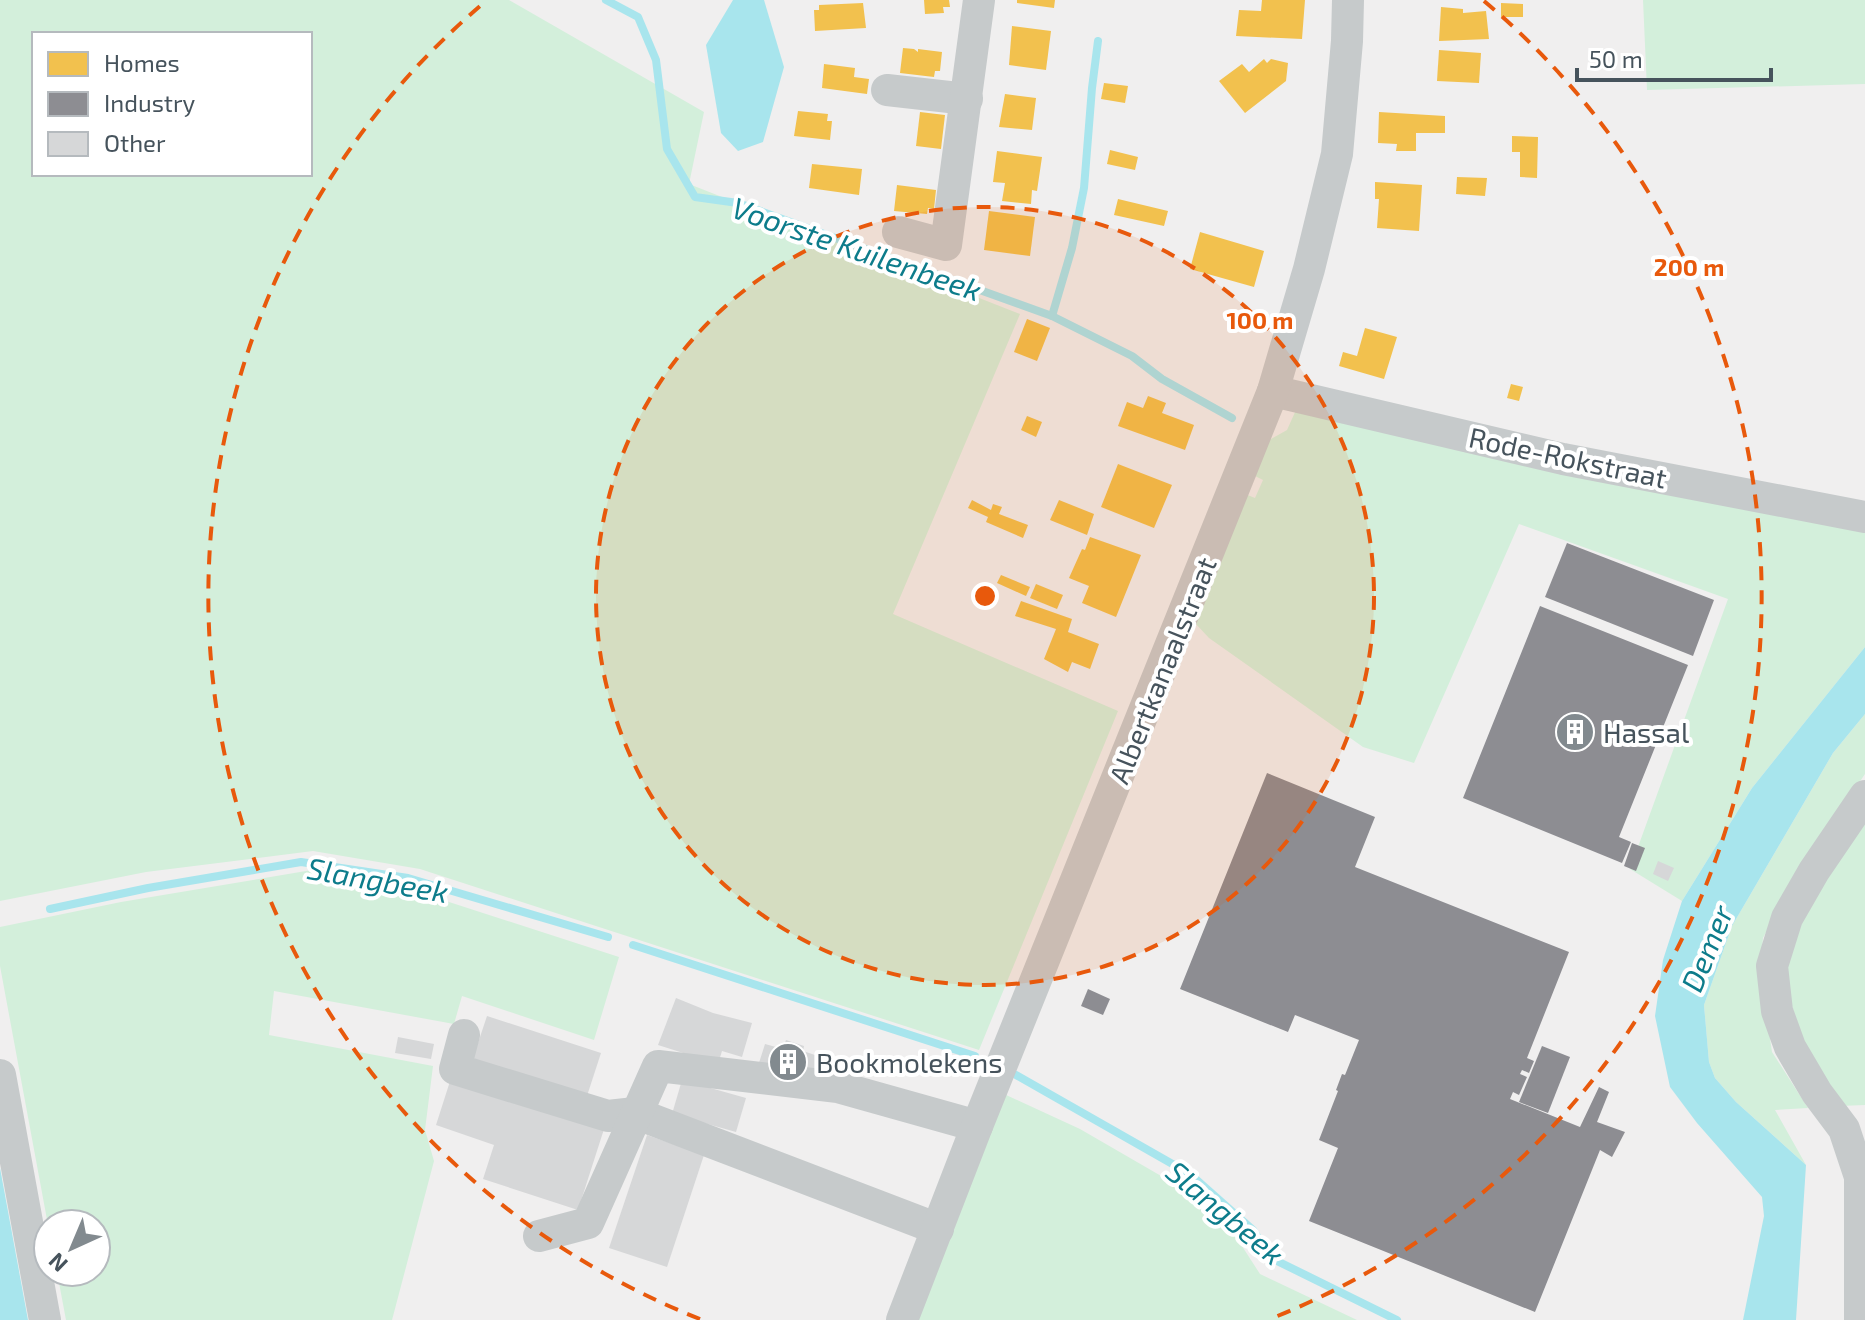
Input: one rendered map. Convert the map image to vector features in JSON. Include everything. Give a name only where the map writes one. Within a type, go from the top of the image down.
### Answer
[{"type":"street","points":[[898,232],[946,245],[979,0]]},
{"type":"street","name":"Albertkanaalstraat","points":[[902,1320],[1273,391],[1309,269],[1337,154],[1348,0]]},
{"type":"street","points":[[887,90],[967,99]]},
{"type":"street","name":"Rode-Rokstraat","points":[[1273,391],[1563,459],[1865,517]]},
{"type":"street","points":[[1860,1320],[1860,1156],[1790,1047],[1777,1011],[1772,966],[1787,918],[1814,871],[1865,796]]},
{"type":"street","points":[[464,1035],[455,1069],[608,1116],[635,1113],[938,1229]]},
{"type":"street","points":[[539,1236],[588,1223],[658,1066],[838,1087],[977,1126]]},
{"type":"street","points":[[0,1075],[45,1320]]},
{"type":"green space","points":[[0,0],[509,0],[704,112],[689,184],[1020,314],[893,614],[1118,711],[979,1050],[420,869],[313,851],[146,872],[0,901]]},
{"type":"green space","points":[[1643,0],[1865,0],[1865,84],[1647,90]]},
{"type":"green space","points":[[1296,410],[1865,529],[1865,647],[1752,788],[1682,901],[1630,869],[1728,599],[1519,524],[1414,763],[1363,747],[1209,638],[1195,623],[1245,494],[1255,498],[1263,480],[1253,475],[1268,437],[1271,439],[1287,430]]},
{"type":"green space","points":[[1865,714],[1865,774],[1794,878],[1763,938],[1760,971],[1772,1052],[1808,1108],[1775,1110],[1806,1165],[1736,1102],[1715,1078],[1709,1062],[1704,1005],[1732,926],[1833,753]]},
{"type":"green space","points":[[1865,819],[1865,1105],[1840,1106],[1812,1066],[1788,994],[1786,962],[1795,929]]},
{"type":"green space","points":[[312,870],[412,890],[619,957],[594,1040],[462,996],[454,1024],[274,991],[269,1035],[433,1066],[425,1130],[434,1161],[392,1320],[66,1320],[60,1288],[112,1288],[112,1208],[45,1208],[0,966],[0,927],[121,902]]},
{"type":"green space","points":[[1004,1094],[1080,1129],[1175,1184],[1231,1229],[1260,1274],[1357,1320],[913,1320]]},
{"type":"water","points":[[733,0],[764,0],[784,67],[763,142],[738,151],[721,133],[706,45]]},
{"type":"water","name":"Demer","points":[[1865,647],[1865,714],[1833,753],[1732,926],[1704,1005],[1709,1062],[1715,1078],[1736,1102],[1806,1165],[1796,1320],[1743,1320],[1764,1216],[1762,1197],[1670,1087],[1655,1016],[1663,960],[1682,901],[1752,788]]},
{"type":"water","points":[[0,1168],[28,1320],[0,1320]]},
{"type":"building: Homes","points":[[924,0],[949,0],[950,7],[943,7],[944,13],[925,14]]},
{"type":"building: Homes","points":[[1017,0],[1055,0],[1054,8],[1017,3]]},
{"type":"building: Homes","points":[[1262,0],[1305,0],[1302,39],[1236,36],[1239,10],[1261,11]]},
{"type":"building: Homes","points":[[863,3],[866,28],[815,31],[814,10],[819,10],[819,5]]},
{"type":"building: Homes","points":[[1501,3],[1523,4],[1523,17],[1501,17]]},
{"type":"building: Homes","points":[[1441,7],[1463,9],[1463,13],[1486,11],[1489,39],[1439,41]]},
{"type":"building: Homes","points":[[1012,26],[1051,31],[1046,70],[1009,65]]},
{"type":"building: Homes","points":[[903,48],[918,52],[918,49],[942,52],[940,71],[935,71],[934,77],[900,73]]},
{"type":"building: Homes","points":[[1439,50],[1481,53],[1479,83],[1437,81]]},
{"type":"building: Homes","points":[[1264,59],[1267,63],[1271,59],[1288,63],[1286,81],[1245,113],[1219,81],[1242,64],[1249,72]]},
{"type":"building: Homes","points":[[824,64],[855,68],[854,77],[869,79],[867,94],[822,88]]},
{"type":"building: Homes","points":[[1104,83],[1128,86],[1125,103],[1101,99]]},
{"type":"building: Homes","points":[[1005,94],[1036,98],[1032,130],[999,127]]},
{"type":"building: Homes","points":[[798,111],[828,114],[827,121],[832,121],[830,140],[794,136]]},
{"type":"building: Homes","points":[[920,112],[945,115],[941,149],[916,146]]},
{"type":"building: Homes","points":[[1379,112],[1445,116],[1445,133],[1416,133],[1416,151],[1396,151],[1397,144],[1378,143]]},
{"type":"building: Homes","points":[[1512,136],[1538,137],[1537,178],[1520,177],[1520,152],[1512,152]]},
{"type":"building: Homes","points":[[1110,150],[1138,157],[1135,170],[1107,164]]},
{"type":"building: Homes","points":[[997,151],[1042,157],[1037,191],[1032,190],[1031,204],[1002,201],[1005,183],[993,182]]},
{"type":"building: Homes","points":[[812,164],[862,169],[859,195],[809,188]]},
{"type":"building: Homes","points":[[1457,177],[1487,178],[1485,196],[1456,194]]},
{"type":"building: Homes","points":[[1375,182],[1422,185],[1419,231],[1377,228],[1379,199],[1375,199]]},
{"type":"building: Homes","points":[[897,185],[936,190],[934,209],[928,208],[927,214],[894,211]]},
{"type":"building: Homes","points":[[1118,199],[1168,211],[1164,226],[1114,215]]},
{"type":"building: Homes","points":[[989,211],[1035,217],[1030,256],[984,250]]},
{"type":"building: Homes","points":[[1200,232],[1264,251],[1254,287],[1190,269]]},
{"type":"building: Homes","points":[[1027,319],[1050,328],[1037,361],[1014,352]]},
{"type":"building: Homes","points":[[1365,328],[1397,337],[1384,379],[1339,366],[1343,352],[1357,356]]},
{"type":"building: Homes","points":[[1511,384],[1523,387],[1519,401],[1507,398]]},
{"type":"building: Homes","points":[[1148,396],[1166,403],[1162,413],[1194,425],[1185,450],[1118,426],[1127,402],[1143,408]]},
{"type":"building: Homes","points":[[1027,416],[1042,422],[1036,437],[1021,430]]},
{"type":"building: Homes","points":[[1118,464],[1172,485],[1154,528],[1101,507]]},
{"type":"building: Homes","points":[[972,500],[991,510],[993,504],[1002,507],[999,514],[1028,525],[1023,538],[986,522],[988,517],[968,508]]},
{"type":"building: Homes","points":[[1059,500],[1094,514],[1087,535],[1050,520]]},
{"type":"building: Homes","points":[[1090,537],[1141,555],[1116,617],[1082,603],[1089,586],[1069,578]]},
{"type":"building: Homes","points":[[1001,575],[1030,587],[1026,596],[997,583]]},
{"type":"building: Homes","points":[[1036,584],[1063,595],[1057,609],[1030,598]]},
{"type":"building: Homes","points":[[1021,601],[1072,619],[1068,632],[1099,644],[1090,669],[1072,662],[1068,672],[1044,659],[1056,629],[1015,616]]},
{"type":"building: Industry","points":[[1567,543],[1714,600],[1693,656],[1545,597]]},
{"type":"building: Industry","name":"Hassal","points":[[1540,606],[1688,665],[1619,837],[1631,842],[1622,863],[1463,798]]},
{"type":"building: Industry","points":[[1267,773],[1375,817],[1355,867],[1569,952],[1527,1058],[1534,1061],[1529,1073],[1522,1070],[1520,1074],[1527,1077],[1519,1095],[1513,1092],[1510,1099],[1580,1127],[1599,1087],[1609,1092],[1597,1122],[1625,1132],[1612,1157],[1600,1150],[1535,1312],[1309,1221],[1338,1148],[1319,1140],[1342,1074],[1345,1075],[1359,1040],[1295,1015],[1288,1032],[1180,989]]},
{"type":"building: Industry","points":[[1632,843],[1645,848],[1636,871],[1624,866]]},
{"type":"building: Industry","points":[[1088,989],[1110,999],[1103,1015],[1081,1006]]},
{"type":"building: Industry","points":[[1542,1046],[1570,1057],[1548,1113],[1519,1102]]},
{"type":"building: Other","points":[[1658,861],[1674,868],[1668,881],[1653,874]]},
{"type":"building: Other","points":[[676,998],[713,1013],[752,1023],[742,1057],[722,1051],[718,1064],[658,1045]]},
{"type":"building: Other","points":[[487,1016],[601,1053],[585,1102],[471,1064]]},
{"type":"building: Other","points":[[398,1037],[434,1044],[431,1059],[395,1053]]},
{"type":"building: Other","name":"Bookmolekens","points":[[786,1040],[804,1046],[803,1051],[818,1056],[811,1083],[757,1069],[765,1044],[783,1049]]},
{"type":"building: Other","points":[[452,1075],[605,1126],[578,1210],[483,1179],[494,1145],[436,1125]]},
{"type":"building: Other","points":[[682,1080],[746,1098],[736,1132],[672,1114]]},
{"type":"building: Other","points":[[647,1135],[704,1155],[667,1267],[609,1248]]},
{"type":"waterway","name":"Voorste Kuilenbeek","points":[[606,0],[638,17],[656,60],[667,149],[695,197],[738,203],[1052,316],[1132,356],[1162,379],[1232,418]]},
{"type":"waterway","name":"Voorste Kuilenbeek","points":[[1052,316],[1072,248],[1084,188],[1098,41]]},
{"type":"waterway","name":"Slangbeek","points":[[50,909],[148,888],[301,862],[408,878],[608,937]]},
{"type":"waterway","name":"Slangbeek","points":[[633,945],[975,1056]]},
{"type":"waterway","name":"Slangbeek","points":[[1016,1075],[1190,1174],[1253,1230],[1271,1258],[1397,1320]]},
{"type":"place","name":"Hassal","points":[[1575,732]]},
{"type":"place","name":"Bookmolekens","points":[[788,1062]]}]
